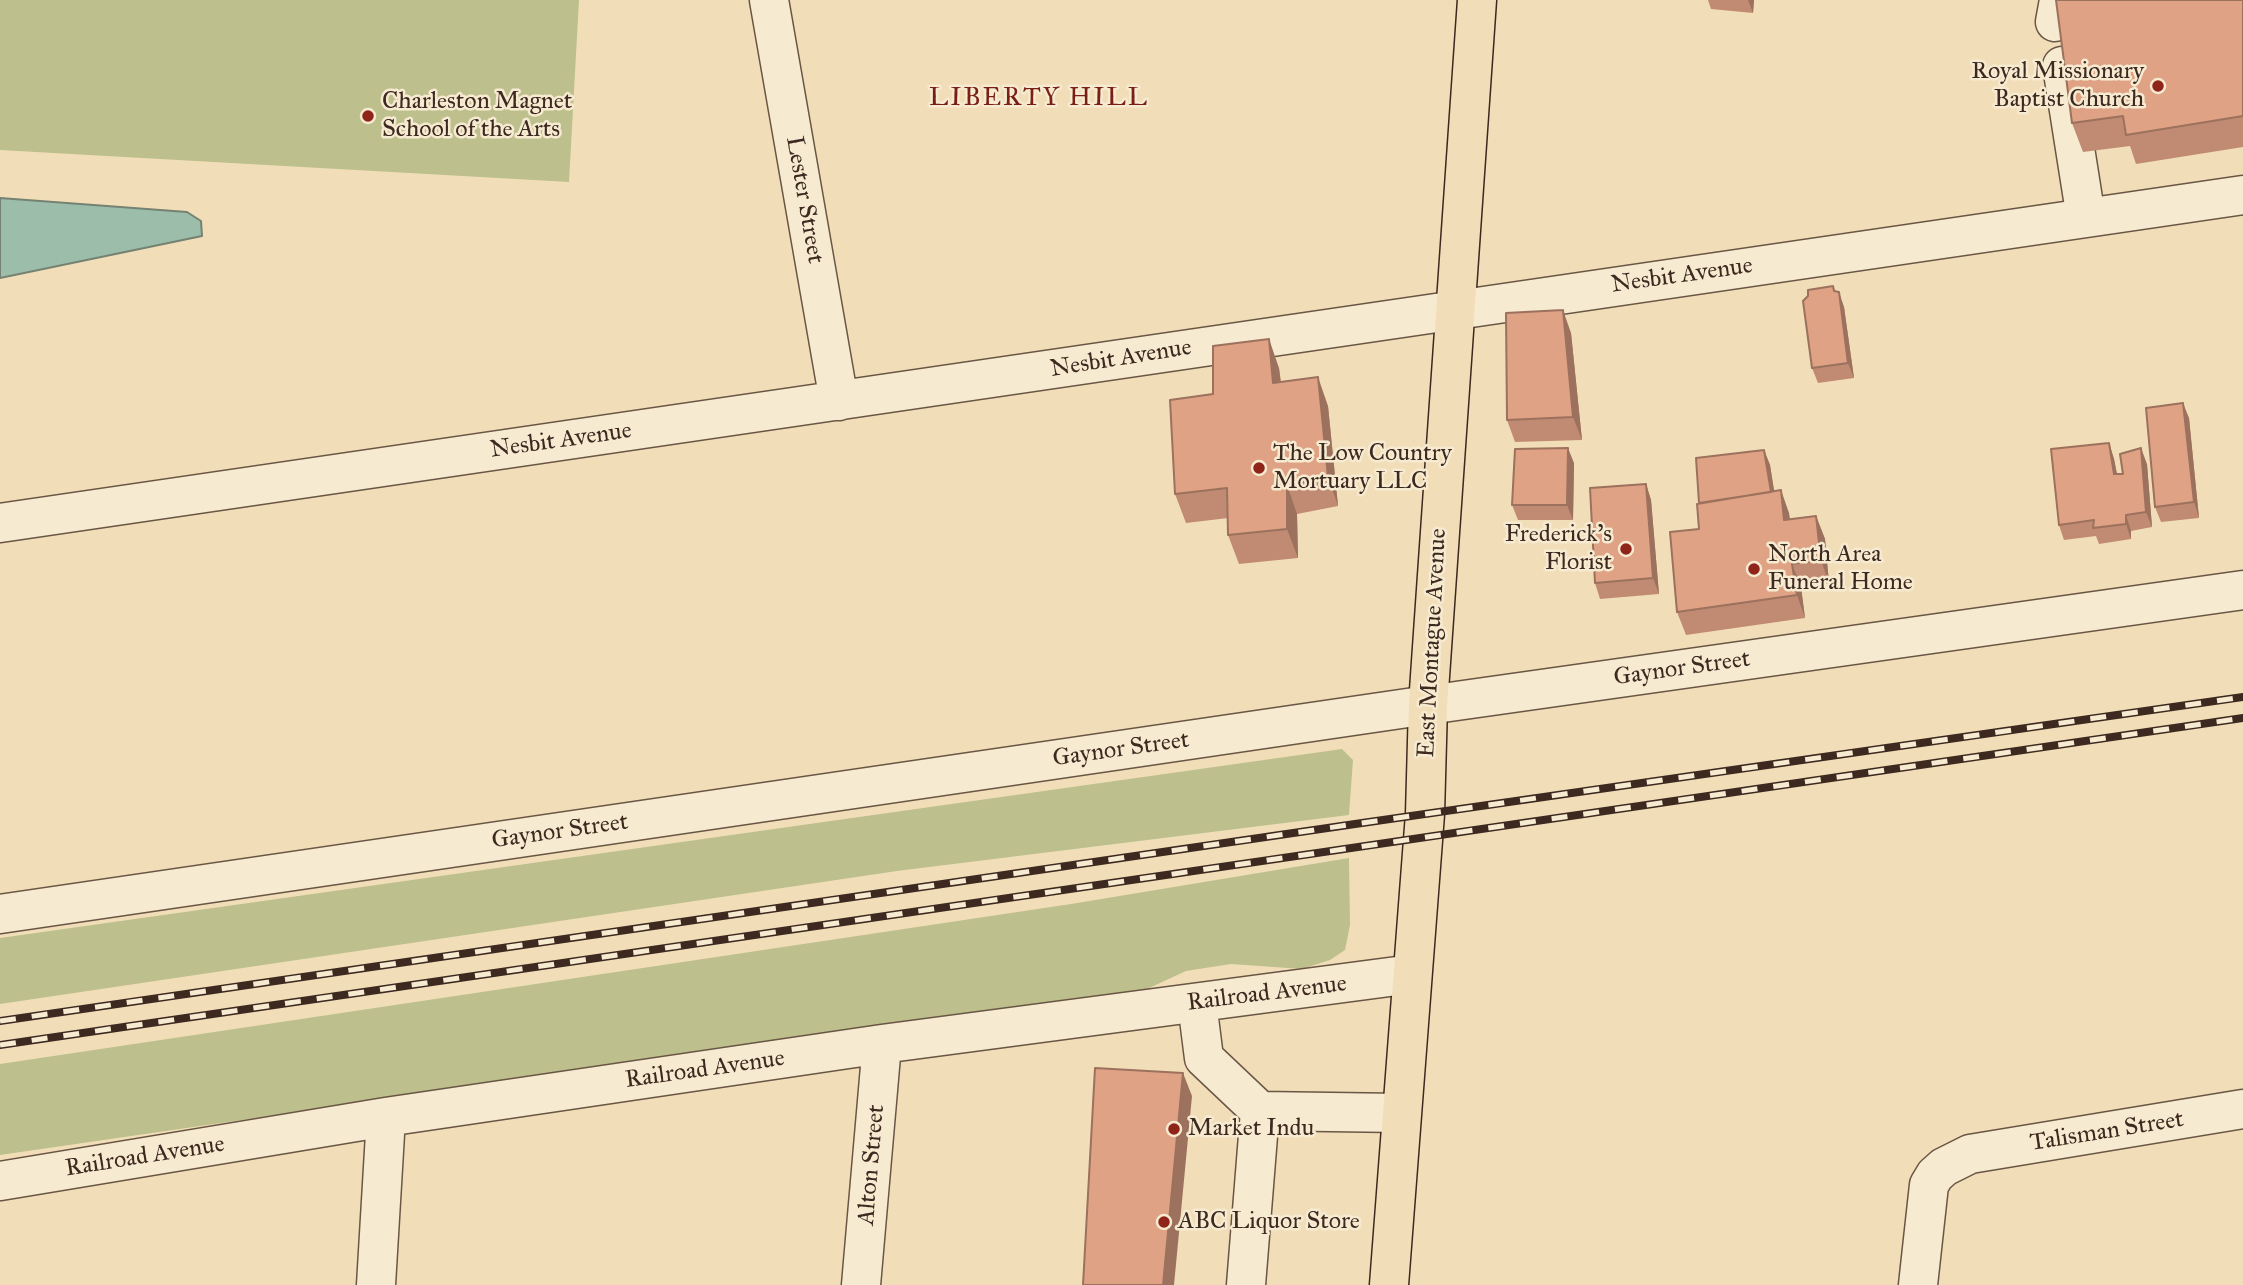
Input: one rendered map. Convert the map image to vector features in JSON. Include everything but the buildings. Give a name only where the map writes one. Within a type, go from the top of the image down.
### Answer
[{"type":"main road","name":"East Montague Avenue","points":[[1389,1285],[1425,814],[1428,705],[1478,0]]},
{"type":"street","name":"Lester Street","points":[[768,0],[839,401]]},
{"type":"street","points":[[2062,66],[2086,218]]},
{"type":"street","name":"Nesbit Avenue","points":[[0,523],[2243,195]]},
{"type":"street","name":"Gaynor Street","points":[[0,914],[1428,705],[2243,590]]},
{"type":"street","name":"Railroad Avenue","points":[[0,1181],[386,1118],[882,1044],[1412,974]]},
{"type":"street","points":[[1197,1003],[1204,1058],[1260,1111],[1401,1113]]},
{"type":"street","name":"Alton Street","points":[[861,1285],[882,1044]]},
{"type":"street","name":"Talisman Street","points":[[1918,1285],[1929,1185],[1944,1167],[1970,1154],[2243,1109]]},
{"type":"street","points":[[1246,1285],[1260,1111]]},
{"type":"street","points":[[376,1285],[386,1118]]},
{"type":"shaded area","points":[[0,0],[579,0],[569,182],[0,150]]},
{"type":"shaded area","points":[[0,198],[187,212],[201,221],[202,236],[0,278]]},
{"type":"shaded area","points":[[1342,749],[1353,760],[1349,815],[897,871],[0,1004],[0,938]]},
{"type":"shaded area","points":[[1349,858],[1350,925],[1345,950],[1330,960],[1302,969],[1231,964],[1186,971],[1147,989],[0,1155],[0,1064],[1071,904]]},
{"type":"railway","points":[[0,1021],[2243,697]]},
{"type":"railway","points":[[0,1045],[2243,718]]},
{"type":"place","name":"Royal Missionary Baptist Church","points":[[2158,86]]},
{"type":"place","name":"Charleston Magnet School of the Arts","points":[[368,116]]},
{"type":"place","name":"The Low Country Mortuary LLC","points":[[1259,468]]},
{"type":"place","name":"Frederick's Florist","points":[[1626,549]]},
{"type":"place","name":"North Area Funeral Home","points":[[1754,569]]},
{"type":"place","name":"Market Indu","points":[[1174,1129]]},
{"type":"place","name":"ABC Liquor Store","points":[[1164,1222]]},
{"type":"district","name":"LIBERTY HILL","points":[[1039,99]]}]
